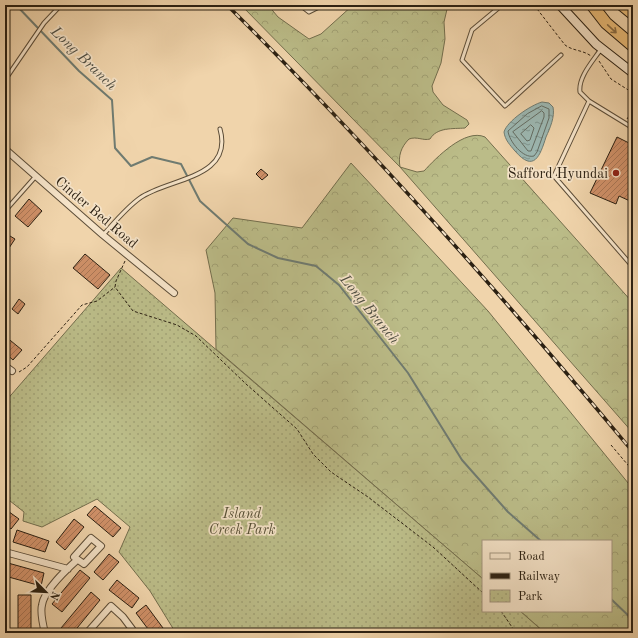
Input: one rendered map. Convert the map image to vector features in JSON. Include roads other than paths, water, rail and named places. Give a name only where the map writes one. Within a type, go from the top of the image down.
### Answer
[{"type":"highway","points":[[622,5],[633,14]]},
{"type":"highway","points":[[594,7],[610,28],[633,46]]},
{"type":"main road","points":[[560,5],[600,49],[633,73]]},
{"type":"street","name":"Cinder Bed Road","points":[[5,149],[103,235],[174,292]]},
{"type":"street","points":[[5,366],[12,371]]},
{"type":"street","points":[[91,538],[102,546],[84,564],[77,560],[74,557],[91,538]]},
{"type":"street","points":[[5,552],[68,569]]},
{"type":"street","points":[[45,633],[42,606],[44,599],[77,560]]},
{"type":"street","points":[[87,633],[111,606],[123,616],[132,629],[124,633]]},
{"type":"lane","points":[[5,80],[44,23],[61,5]]},
{"type":"lane","points":[[300,5],[309,12],[323,5]]},
{"type":"lane","points":[[502,5],[472,30],[462,60],[505,106],[561,55]]},
{"type":"lane","points":[[600,49],[580,86],[580,92],[589,101],[633,128]]},
{"type":"lane","points":[[589,101],[554,176],[633,267]]},
{"type":"lane","points":[[103,235],[139,198],[161,187],[190,178],[207,169],[218,157],[221,150],[222,138],[220,129]]},
{"type":"lane","points":[[5,211],[36,176]]},
{"type":"water","points":[[542,102],[549,103],[553,107],[552,122],[539,156],[532,161],[527,161],[511,147],[504,132],[514,118],[532,106]]},
{"type":"waterway","name":"Long Branch","points":[[16,5],[79,71],[112,100],[115,148],[131,166],[152,157],[181,164],[200,201],[248,244],[278,258],[316,266],[339,285],[408,373],[462,460],[508,512],[540,540]]},
{"type":"waterway","name":"Long Branch","points":[[612,600],[633,620]]},
{"type":"railway","points":[[227,5],[333,113],[486,280],[633,452]]},
{"type":"place","name":"Safford Hyundai","points":[[616,173]]},
{"type":"park label","name":"Island Creek Park","points":[[242,522]]}]
